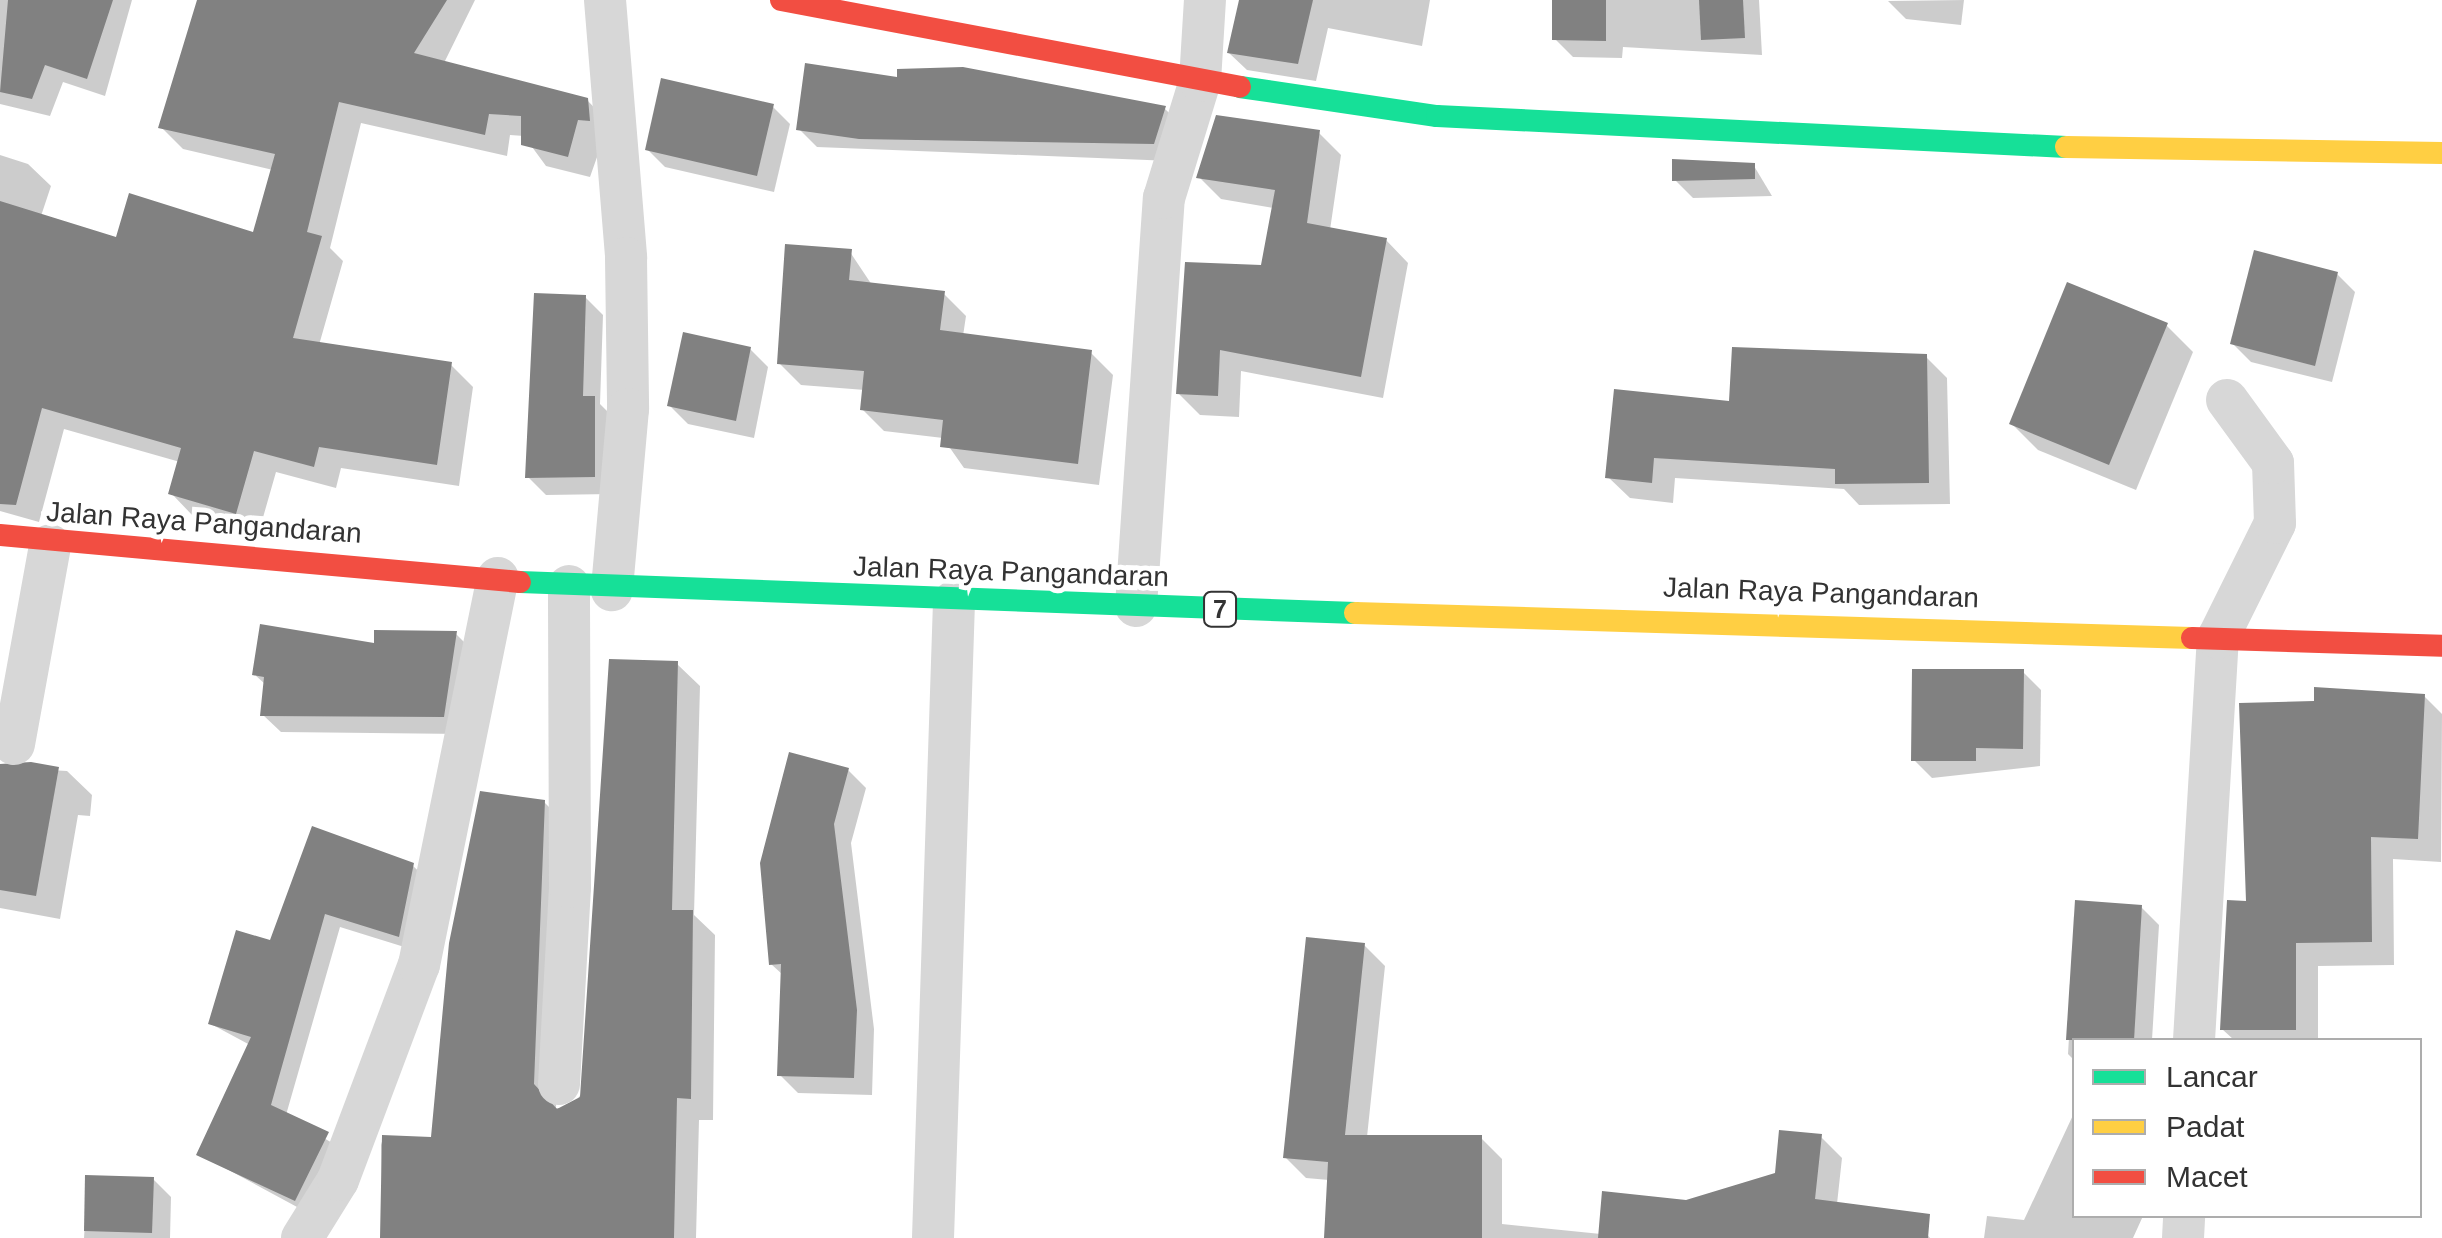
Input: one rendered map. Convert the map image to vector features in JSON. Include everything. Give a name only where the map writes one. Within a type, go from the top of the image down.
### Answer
[{"type":"main road","points":[[781,0],[1200,81],[1559,126],[2442,153]]},
{"type":"main road","name":"Jalan Raya Pangandaran","points":[[0,536],[50,545],[612,590],[2442,646]]},
{"type":"street","points":[[605,0],[623,154],[627,352],[612,590]]},
{"type":"street","points":[[1136,606],[1164,198],[1200,81],[1205,0]]},
{"type":"street","points":[[2194,1038],[2218,638],[2274,524],[2273,462],[2227,400]]},
{"type":"street","points":[[14,744],[50,545]]},
{"type":"street","points":[[302,1238],[338,1180],[418,965],[498,578]]},
{"type":"street","points":[[559,1084],[570,887],[569,586]]},
{"type":"street","points":[[933,1238],[954,600]]},
{"type":"building","points":[[8,0],[113,0],[87,79],[45,65],[32,99],[0,92]]},
{"type":"building","points":[[197,0],[447,0],[414,53],[588,98],[590,121],[578,120],[568,157],[521,145],[521,116],[489,114],[485,135],[339,102],[307,232],[322,236],[293,338],[452,362],[437,465],[319,447],[314,467],[254,451],[236,514],[168,494],[181,448],[42,408],[16,505],[0,504],[0,201],[116,237],[129,193],[253,232],[275,154],[158,128]]},
{"type":"building","points":[[1239,0],[1313,0],[1298,64],[1227,53]]},
{"type":"building","points":[[1552,0],[1606,0],[1606,41],[1552,40]]},
{"type":"building","points":[[1699,0],[1743,0],[1745,38],[1701,40]]},
{"type":"building","points":[[805,63],[897,77],[897,69],[963,67],[1166,106],[1154,144],[859,139],[796,130]]},
{"type":"building","points":[[661,78],[774,104],[757,176],[645,150]]},
{"type":"building","points":[[1216,115],[1320,130],[1307,223],[1387,238],[1361,377],[1220,350],[1218,396],[1176,394],[1185,262],[1261,265],[1275,190],[1196,178]]},
{"type":"building","points":[[1672,159],[1755,163],[1755,179],[1672,181]]},
{"type":"building","points":[[785,244],[852,249],[849,280],[945,291],[940,330],[1092,350],[1078,464],[940,447],[943,420],[860,410],[864,371],[777,364]]},
{"type":"building","points":[[2254,250],[2338,272],[2315,366],[2230,344]]},
{"type":"building","points":[[2067,282],[2168,323],[2109,465],[2009,424]]},
{"type":"building","points":[[534,293],[586,295],[583,396],[595,396],[595,477],[525,478]]},
{"type":"building","points":[[683,332],[751,347],[736,421],[667,406]]},
{"type":"building","points":[[1732,347],[1927,354],[1929,483],[1835,484],[1835,469],[1654,458],[1652,483],[1605,478],[1614,389],[1729,401]]},
{"type":"building","points":[[260,624],[374,643],[374,630],[457,631],[444,717],[260,716],[264,677],[252,675]]},
{"type":"building","points":[[609,659],[678,661],[672,910],[693,910],[691,1099],[677,1098],[674,1238],[380,1238],[382,1135],[431,1137],[449,943],[480,791],[545,800],[534,1084],[557,1109],[580,1097]]},
{"type":"building","points":[[1912,669],[2024,669],[2023,749],[1976,748],[1976,761],[1911,761]]},
{"type":"building","points":[[2314,687],[2425,694],[2418,839],[2371,837],[2372,942],[2296,943],[2296,1030],[2220,1030],[2227,900],[2246,901],[2239,703],[2314,701]]},
{"type":"building","points":[[789,752],[849,768],[834,824],[857,1010],[854,1078],[777,1076],[781,964],[769,965],[760,863]]},
{"type":"building","points":[[31,762],[59,767],[36,896],[0,890],[0,764]]},
{"type":"building","points":[[312,826],[414,863],[399,937],[325,914],[271,1105],[329,1132],[295,1201],[196,1155],[251,1037],[208,1024],[236,930],[270,940]]},
{"type":"building","points":[[2075,900],[2142,905],[2134,1038],[2066,1040]]},
{"type":"building","points":[[1306,937],[1365,943],[1345,1135],[1482,1135],[1482,1238],[1324,1238],[1328,1162],[1283,1158]]},
{"type":"building","points":[[1779,1130],[1822,1134],[1815,1199],[1930,1214],[1928,1238],[1598,1238],[1602,1191],[1686,1200],[1775,1173]]},
{"type":"building","points":[[85,1175],[154,1177],[152,1233],[84,1231]]},
{"type":"traffic: fast","points":[[1240,87],[1437,116],[2066,147]]},
{"type":"traffic: fast","points":[[520,582],[1355,613]]},
{"type":"traffic: slow","points":[[2066,147],[2442,153]]},
{"type":"traffic: slow","points":[[1355,613],[2192,638]]},
{"type":"traffic: jam","points":[[781,0],[1240,87]]},
{"type":"traffic: jam","points":[[0,535],[520,582]]},
{"type":"traffic: jam","points":[[2192,638],[2442,646]]}]
